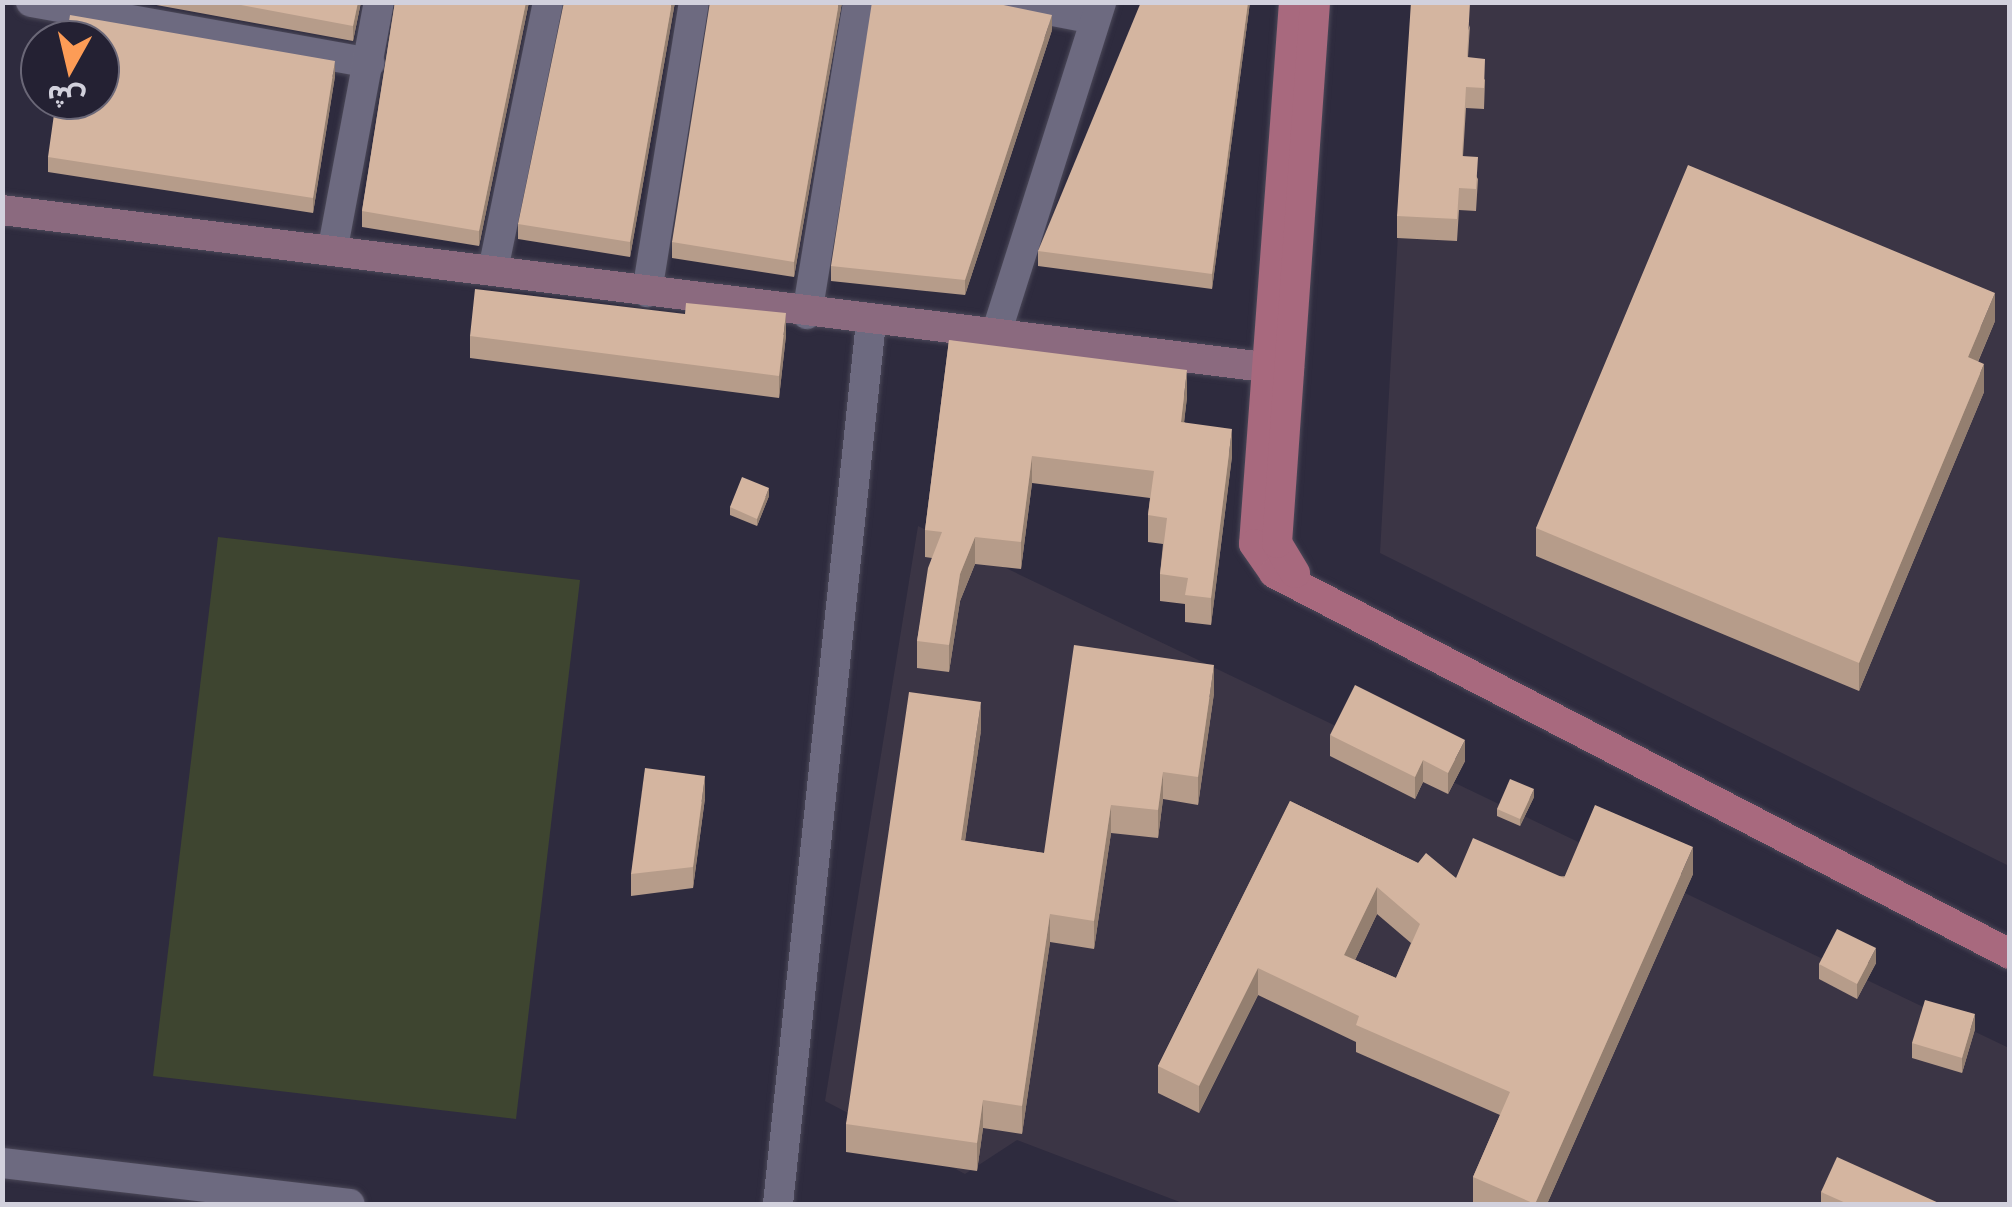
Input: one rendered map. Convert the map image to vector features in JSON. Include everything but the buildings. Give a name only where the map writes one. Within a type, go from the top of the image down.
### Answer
[{"type":"main road","points":[[1277,368],[1294,2]]},
{"type":"main road","points":[[1315,2],[1277,368],[1254,544],[1274,572],[2010,954]]},
{"type":"street","points":[[333,247],[380,2]]},
{"type":"street","points":[[493,270],[548,2]]},
{"type":"street","points":[[647,292],[694,2]]},
{"type":"street","points":[[806,314],[858,2]]},
{"type":"street","points":[[995,337],[1097,11],[1006,2]]},
{"type":"street","points":[[50,4],[370,63]]},
{"type":"street","points":[[2,210],[333,247],[806,314],[1277,368]]},
{"type":"street","points":[[778,1204],[871,322]]},
{"type":"street","points":[[2,1163],[350,1204]]},
{"type":"shaded area","points":[[1411,3],[2009,3],[2009,866],[1380,553]]},
{"type":"shaded area","points":[[918,526],[2009,1048],[2009,1204],[1185,1204],[1017,1140],[965,1174],[825,1101]]},
{"type":"green space","points":[[218,537],[580,580],[516,1119],[153,1076]]}]
